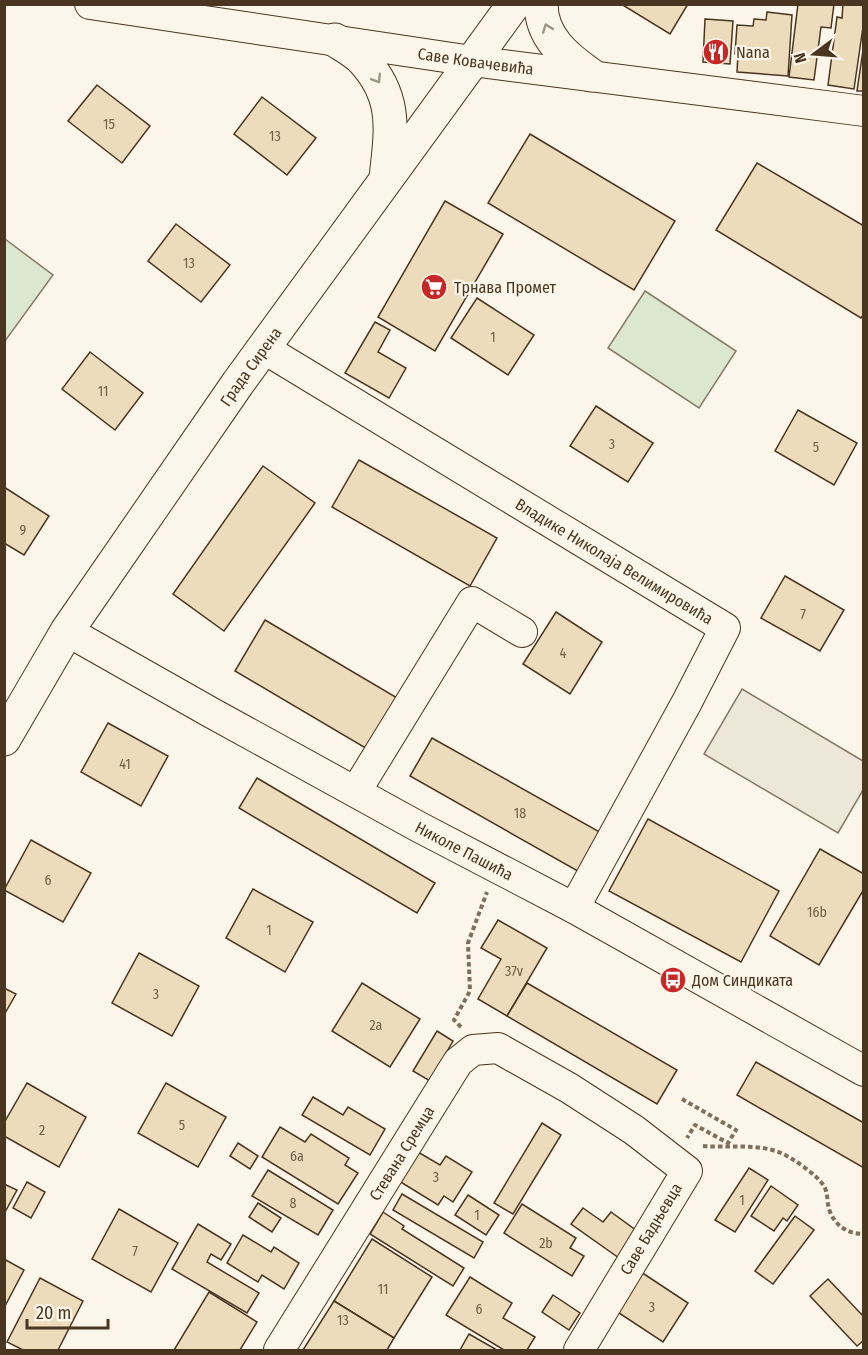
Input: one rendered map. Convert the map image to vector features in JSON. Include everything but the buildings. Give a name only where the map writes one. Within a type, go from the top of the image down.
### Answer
[{"type":"main road","name":"Града Сирена","points":[[4,739],[67,631],[263,348],[514,4]]},
{"type":"main road","points":[[541,4],[541,13],[549,36],[567,58],[591,75]]},
{"type":"main road","points":[[335,40],[360,57],[375,75],[385,93],[390,112],[385,180]]},
{"type":"street","name":"Саве Ковачевића","points":[[90,4],[472,61],[864,111]]},
{"type":"street","name":"Владике Николаја Велимировића","points":[[263,348],[725,628],[574,908]]},
{"type":"street","points":[[356,791],[472,602],[522,632]]},
{"type":"street","name":"Николе Пашића","points":[[67,631],[210,712],[574,908],[864,1071]]},
{"type":"street","name":"Стевана Сремца","points":[[279,1350],[458,1062],[473,1050],[498,1048],[568,1088]]},
{"type":"street","name":"Саве Бадњевца","points":[[568,1088],[634,1130],[687,1170],[579,1350]]},
{"type":"path","points":[[454,1020],[470,991],[468,943],[496,867]]},
{"type":"path","points":[[682,1099],[736,1130],[728,1143],[695,1125]]},
{"type":"path","points":[[693,1146],[764,1147],[782,1153],[803,1166],[824,1186],[829,1209],[836,1222],[855,1234],[864,1234]]},
{"type":"green space","points":[[5,239],[53,275],[5,341]]},
{"type":"green space","points":[[645,291],[736,351],[699,408],[608,348]]},
{"type":"shaded area","points":[[742,689],[863,761],[863,790],[838,833],[704,754]]},
{"type":"place","name":"Nana","points":[[716,52]]},
{"type":"place","name":"Трнава Промет","points":[[434,287]]},
{"type":"place","name":"Дом Синдиката","points":[[673,980]]}]
